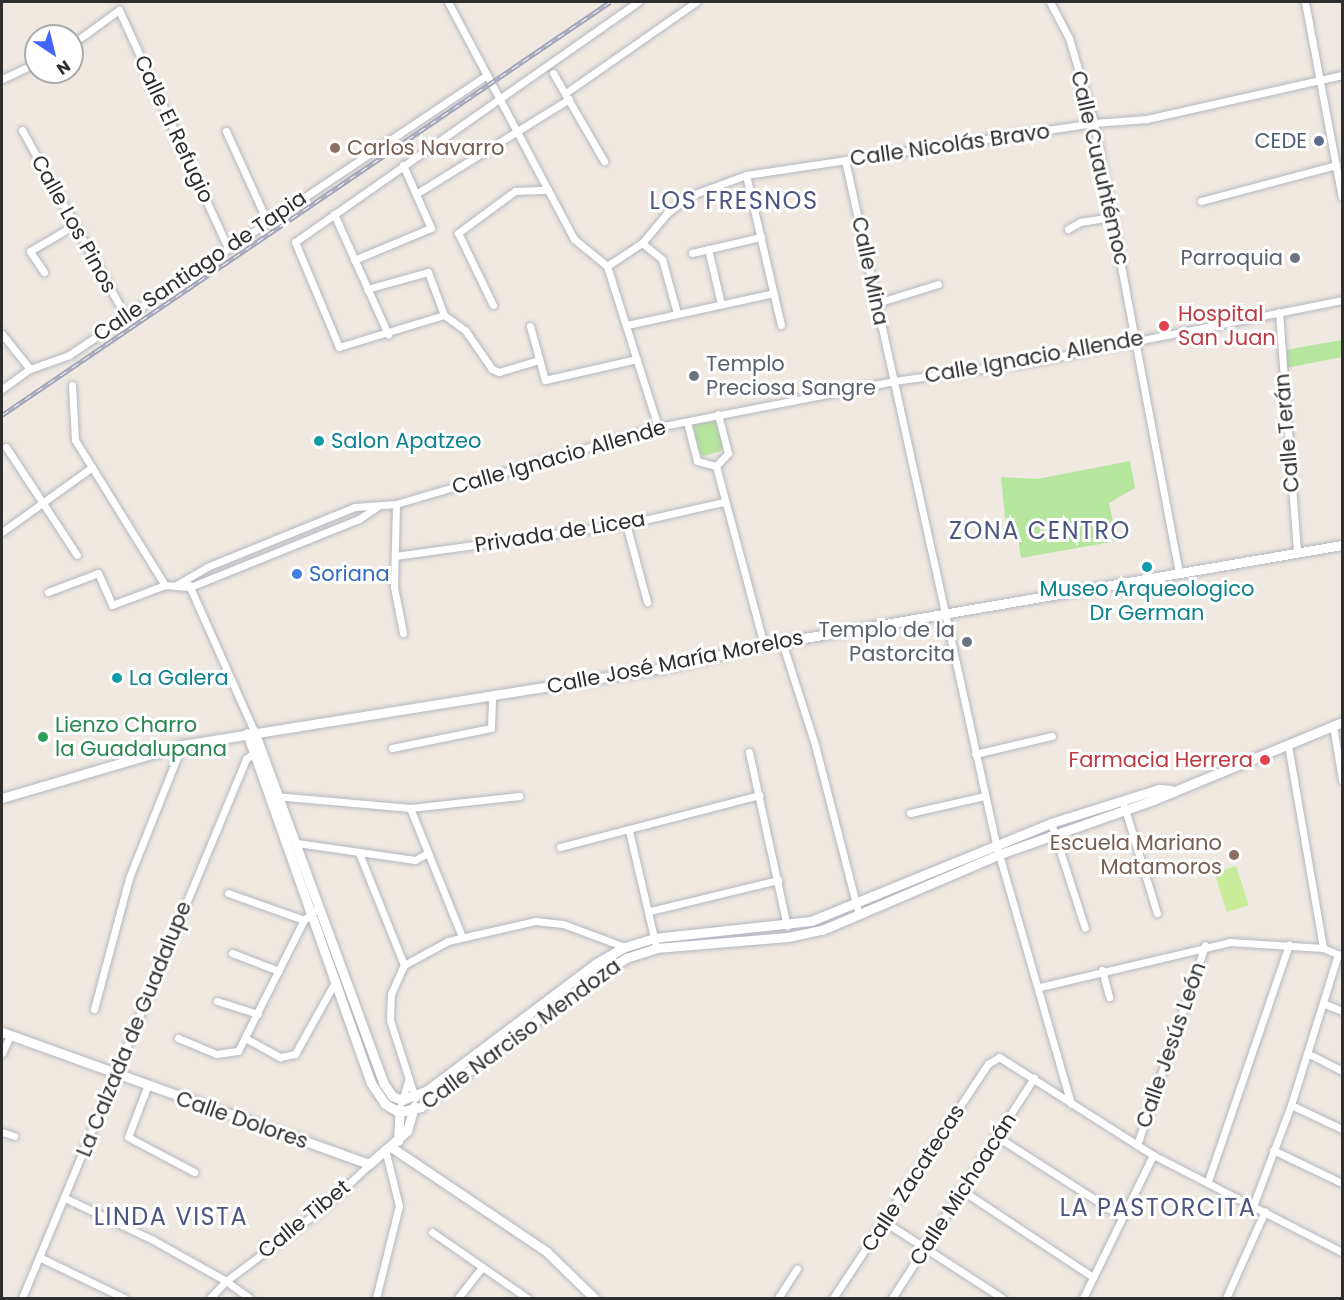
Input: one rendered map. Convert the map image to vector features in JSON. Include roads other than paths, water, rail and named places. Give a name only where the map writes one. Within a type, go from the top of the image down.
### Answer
[{"type":"street","points":[[448,2],[574,239],[606,266],[627,324],[658,427]]},
{"type":"street","points":[[444,315],[388,334],[339,347],[295,242],[638,2]]},
{"type":"street","points":[[416,194],[516,132],[696,2]]},
{"type":"street","name":"Calle Cuauhtémoc","points":[[1050,2],[1070,38],[1094,123],[1138,338],[1179,572]]},
{"type":"street","points":[[1305,2],[1342,197]]},
{"type":"street","name":"Calle El Refugio","points":[[84,35],[118,10],[228,248]]},
{"type":"street","points":[[2,79],[24,69]]},
{"type":"street","points":[[553,73],[568,95],[604,161]]},
{"type":"street","name":"Calle Santiago de Tapia","points":[[2,389],[30,369],[69,354],[487,75]]},
{"type":"street","name":"Calle Nicolás Bravo","points":[[606,266],[642,243],[666,214],[689,196],[746,175],[1094,123],[1147,119],[1320,78],[1342,75]]},
{"type":"street","name":"Calle Los Pinos","points":[[22,130],[73,226],[126,317]]},
{"type":"street","points":[[226,131],[267,221]]},
{"type":"street","name":"Calle Mina","points":[[845,160],[996,844],[1040,987],[1071,1103]]},
{"type":"street","points":[[354,260],[432,228],[402,165]]},
{"type":"street","points":[[1201,201],[1336,165]]},
{"type":"street","points":[[746,175],[781,325]]},
{"type":"street","points":[[493,305],[458,233],[515,191],[548,190]]},
{"type":"street","points":[[334,214],[388,334]]},
{"type":"street","points":[[1068,229],[1080,222],[1113,217]]},
{"type":"street","points":[[44,272],[30,251],[73,226]]},
{"type":"street","points":[[692,253],[761,237]]},
{"type":"street","points":[[642,243],[662,259],[677,313]]},
{"type":"street","points":[[708,249],[721,304]]},
{"type":"street","points":[[368,289],[428,272],[444,315],[465,330],[492,369],[499,372],[539,360]]},
{"type":"street","points":[[877,303],[938,284]]},
{"type":"street","points":[[627,324],[774,293]]},
{"type":"street","name":"Calle Ignacio Allende","points":[[178,584],[185,577],[355,507],[396,504],[658,427],[894,381],[1036,361],[1138,338],[1342,300]]},
{"type":"street","name":"Calle Terán","points":[[1279,312],[1297,553]]},
{"type":"street","points":[[530,326],[545,380],[638,359]]},
{"type":"street","points":[[2,334],[30,369]]},
{"type":"street","points":[[72,385],[75,440],[165,585]]},
{"type":"street","points":[[716,466],[728,453],[718,414]]},
{"type":"street","points":[[687,422],[697,461],[716,466]]},
{"type":"street","points":[[6,447],[77,555]]},
{"type":"street","points":[[716,466],[765,645]]},
{"type":"street","points":[[2,532],[44,504],[92,467]]},
{"type":"street","name":"Privada de Licea","points":[[395,556],[626,524],[724,502]]},
{"type":"street","points":[[396,504],[394,587],[403,633]]},
{"type":"street","name":"Calle Ignacio Allende","points":[[190,587],[364,517],[377,507]]},
{"type":"street","points":[[626,524],[647,602]]},
{"type":"street","name":"Calle José María Morelos","points":[[2,798],[182,745],[251,732],[659,669],[765,645],[1342,545]]},
{"type":"street","points":[[48,592],[98,573],[112,605],[165,585],[178,584],[190,587]]},
{"type":"street","points":[[185,577],[251,732]]},
{"type":"street","points":[[782,642],[815,745],[859,915]]},
{"type":"street","points":[[392,748],[491,728],[492,695]]},
{"type":"street","name":"Calle Narciso Mendoza","points":[[274,796],[359,1035],[374,1090],[385,1104],[399,1112],[414,1111],[608,968],[656,948],[788,937],[859,915],[1000,854],[1125,811],[1171,790],[1288,746],[1342,722]]},
{"type":"street","points":[[1333,726],[1342,780]]},
{"type":"street","name":"Calle Narciso Mendoza","points":[[251,732],[253,754],[297,843],[336,982],[384,1084],[392,1096],[402,1100],[415,1098],[594,964],[625,947],[654,938],[787,926],[855,904],[1051,823],[1159,789],[1171,790]]},
{"type":"street","points":[[975,754],[1052,736]]},
{"type":"street","points":[[94,1009],[129,879],[182,745]]},
{"type":"street","points":[[1288,746],[1323,948]]},
{"type":"street","points":[[749,752],[787,926]]},
{"type":"street","name":"La Calzada de Guadalupe","points":[[22,1299],[41,1258],[113,1074],[253,754]]},
{"type":"street","points":[[560,847],[629,831],[759,795]]},
{"type":"street","points":[[274,796],[410,808],[519,796]]},
{"type":"street","points":[[910,813],[985,796]]},
{"type":"street","points":[[1123,799],[1157,913]]},
{"type":"street","points":[[410,808],[462,937]]},
{"type":"street","points":[[1051,823],[1085,928]]},
{"type":"street","points":[[629,831],[650,911],[656,948]]},
{"type":"street","points":[[297,843],[414,860],[428,853]]},
{"type":"street","points":[[358,853],[404,965]]},
{"type":"street","points":[[650,911],[778,880]]},
{"type":"street","points":[[228,893],[304,920]]},
{"type":"street","points":[[178,1038],[226,1056],[238,1051],[247,1039],[304,920],[315,911]]},
{"type":"street","points":[[415,1098],[389,1010],[396,976],[404,965],[431,948],[462,937],[549,921],[625,947]]},
{"type":"street","points":[[1208,1181],[1289,944]]},
{"type":"street","points":[[1040,987],[1205,945],[1289,944],[1323,948],[1340,955],[1291,1105],[1253,1206]]},
{"type":"street","name":"Calle Jesús León","points":[[1137,1145],[1205,945]]},
{"type":"street","points":[[232,953],[279,971]]},
{"type":"street","points":[[1102,970],[1108,997]]},
{"type":"street","points":[[247,1039],[280,1057],[295,1054],[336,982]]},
{"type":"street","points":[[217,1000],[258,1014]]},
{"type":"street","points":[[1323,1003],[1342,1011]]},
{"type":"street","points":[[2,1053],[6,1034]]},
{"type":"street","name":"Calle Dolores","points":[[6,1034],[147,1087],[371,1163]]},
{"type":"street","points":[[1307,1053],[1342,1071]]},
{"type":"street","name":"Calle Zacatecas","points":[[833,1299],[994,1057],[1004,1058],[1034,1078]]},
{"type":"street","points":[[1034,1078],[1154,1155],[1342,1252]]},
{"type":"street","name":"Calle Michoacán","points":[[892,1299],[1034,1078]]},
{"type":"street","points":[[376,1299],[399,1206],[392,1147],[409,1079]]},
{"type":"street","points":[[147,1087],[128,1137],[194,1172]]},
{"type":"street","name":"Calle Tibet","points":[[210,1299],[226,1281],[323,1208],[371,1163],[392,1147],[407,1131],[414,1111],[415,1098]]},
{"type":"street","points":[[1291,1105],[1342,1130]]},
{"type":"street","points":[[2,1132],[14,1136]]},
{"type":"street","points":[[996,1136],[1122,1217]]},
{"type":"street","points":[[392,1147],[547,1252],[588,1297]]},
{"type":"street","points":[[1273,1150],[1342,1183]]},
{"type":"street","points":[[1083,1299],[1154,1155]]},
{"type":"street","points":[[963,1191],[1093,1277]]},
{"type":"street","points":[[65,1198],[226,1281],[249,1299]]},
{"type":"street","points":[[1226,1299],[1265,1211]]},
{"type":"street","points":[[885,1222],[1002,1299]]},
{"type":"street","points":[[432,1232],[527,1299]]},
{"type":"street","points":[[41,1258],[124,1299]]},
{"type":"street","points":[[458,1299],[482,1267]]},
{"type":"street","points":[[778,1299],[797,1269]]},
{"type":"railway","points":[[2,415],[610,2]]},
{"type":"place","name":"CEDE","points":[[1319,141]]},
{"type":"place","name":"Carlos Navarro","points":[[335,148]]},
{"type":"place","name":"Parroquia","points":[[1295,258]]},
{"type":"place","name":"Hospital San Juan","points":[[1164,326]]},
{"type":"place","name":"Templo Preciosa Sangre","points":[[694,376]]},
{"type":"place","name":"Salon Apatzeo","points":[[319,441]]},
{"type":"place","name":"Museo Arqueologico Dr German","points":[[1147,567]]},
{"type":"place","name":"Soriana","points":[[297,574]]},
{"type":"place","name":"Templo de la Pastorcita","points":[[967,642]]},
{"type":"place","name":"La Galera","points":[[117,678]]},
{"type":"place","name":"Lienzo Charro la Guadalupana","points":[[43,737]]},
{"type":"place","name":"Farmacia Herrera","points":[[1265,760]]},
{"type":"place","name":"Escuela Mariano Matamoros","points":[[1234,855]]},
{"type":"district","name":"LOS FRESNOS","points":[[734,201]]},
{"type":"district","name":"ZONA CENTRO","points":[[1040,531]]},
{"type":"district","name":"LA PASTORCITA","points":[[1158,1208]]},
{"type":"district","name":"LINDA VISTA","points":[[171,1217]]}]
